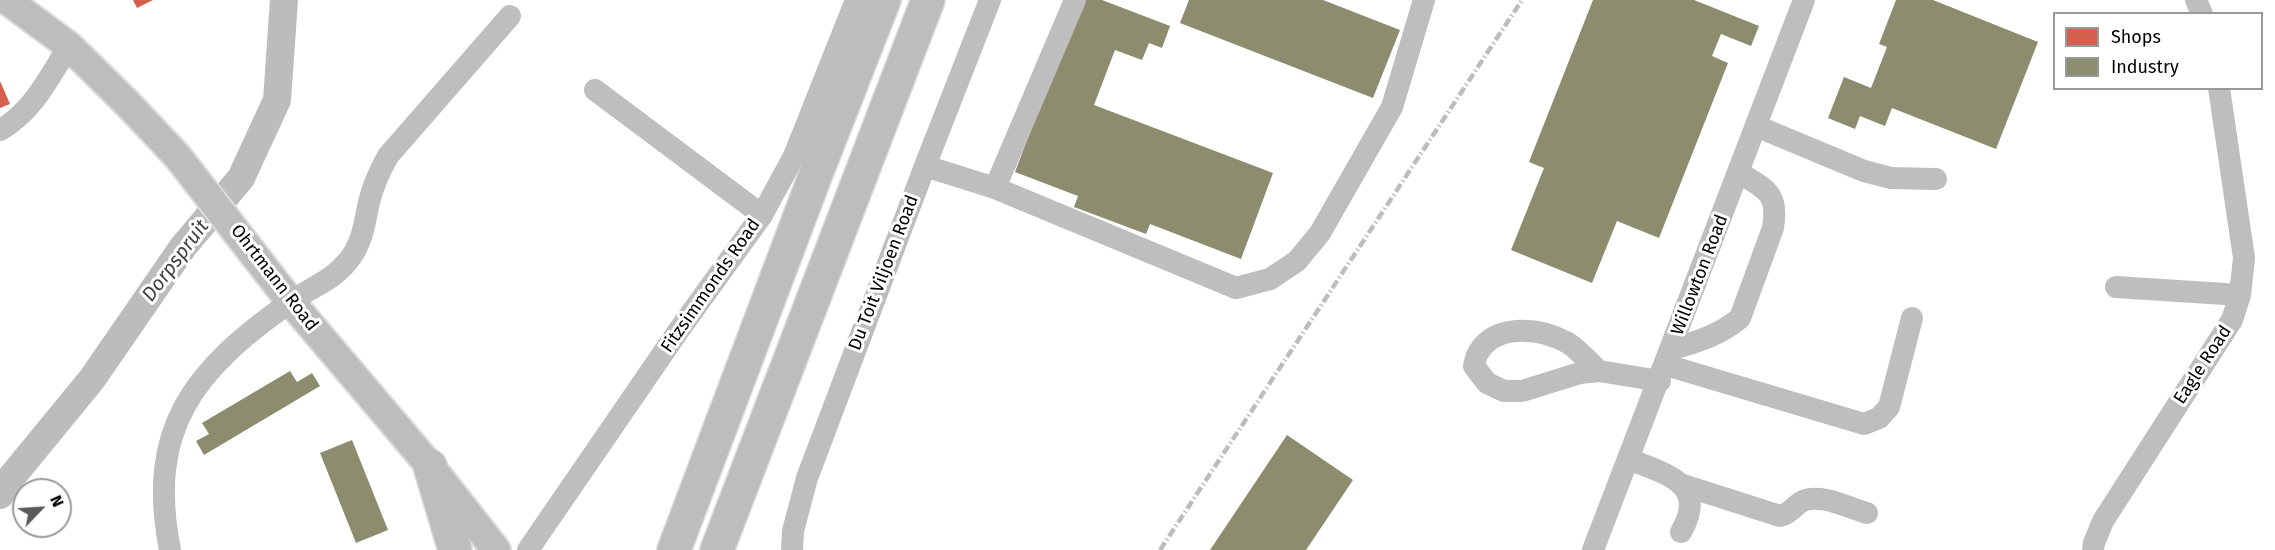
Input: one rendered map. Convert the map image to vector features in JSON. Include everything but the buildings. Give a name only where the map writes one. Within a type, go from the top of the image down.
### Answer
[{"type":"highway","points":[[674,550],[884,0]]},
{"type":"highway","points":[[717,550],[928,0]]},
{"type":"highway","points":[[430,466],[455,550]]},
{"type":"main road","name":"Ohrtmann Road","points":[[7,0],[69,46],[178,157],[290,301],[430,466],[496,550]]},
{"type":"street","name":"Fitzsimmonds Road","points":[[528,550],[762,215],[794,156],[856,0]]},
{"type":"street","name":"Du Toit Viljoen Road","points":[[792,550],[793,531],[807,478],[990,0]]},
{"type":"street","points":[[995,188],[1075,0]]},
{"type":"street","points":[[925,166],[995,188],[1236,288],[1270,279],[1297,261],[1320,233],[1392,107],[1424,0]]},
{"type":"street","name":"Willowton Road","points":[[1593,550],[1666,365],[1804,0]]},
{"type":"street","points":[[171,550],[166,530],[164,488],[169,449],[177,419],[191,393],[206,373],[230,350],[290,301],[322,285],[350,259],[362,237],[369,201],[378,174],[388,156],[510,16]]},
{"type":"street","points":[[0,130],[18,119],[27,110],[69,46]]},
{"type":"street","points":[[595,90],[762,215]]},
{"type":"street","name":"Eagle Road","points":[[2093,550],[2103,521],[2232,320],[2240,295],[2244,258],[2219,90]]},
{"type":"street","points":[[1756,126],[1864,171],[1891,178],[1936,179]]},
{"type":"street","points":[[1666,365],[1740,318],[1773,228],[1776,213],[1769,193],[1738,172]]},
{"type":"street","points":[[2116,287],[2240,295]]},
{"type":"street","points":[[1599,371],[1569,344],[1551,335],[1532,330],[1519,330],[1504,334],[1488,342],[1478,353],[1474,366],[1487,383],[1504,391],[1522,391],[1564,377],[1599,371],[1666,365],[1864,424],[1879,418],[1889,407],[1912,318]]},
{"type":"street","points":[[1629,459],[1676,478],[1683,484],[1780,516],[1788,514],[1801,502],[1815,497],[1867,513]]},
{"type":"street","points":[[1681,532],[1690,510],[1688,494],[1683,484]]},
{"type":"waterway","name":"Dorpspruit","points":[[0,495],[10,479],[92,379],[183,247],[241,178],[277,100],[284,0]]},
{"type":"railway","points":[[1160,550],[1522,0]]}]
